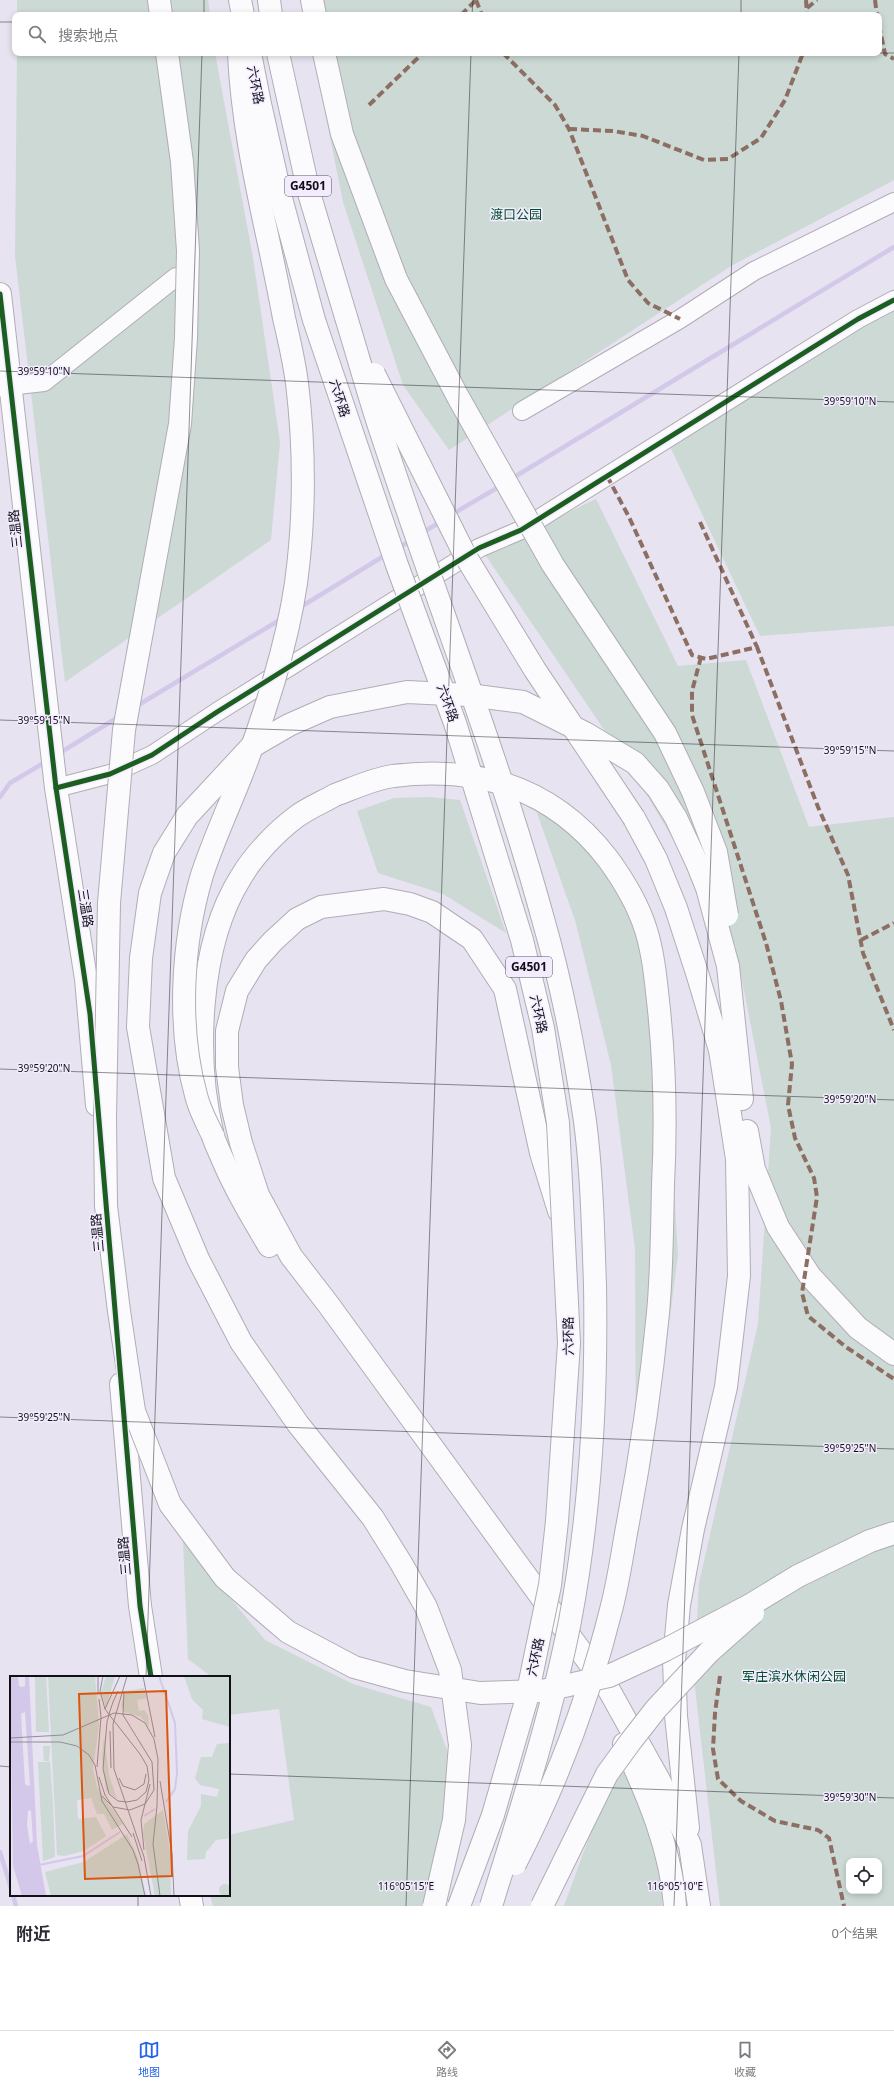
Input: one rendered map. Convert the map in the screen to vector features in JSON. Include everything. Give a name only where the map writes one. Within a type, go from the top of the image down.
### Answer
[{"type":"highway","points":[[159,0],[161,12]]},
{"type":"highway","points":[[236,0],[237,12]]},
{"type":"highway","points":[[240,0],[242,12]]},
{"type":"highway","points":[[269,0],[271,12]]},
{"type":"highway","points":[[312,0],[314,12]]},
{"type":"highway","points":[[167,56],[184,184],[188,251],[186,338],[180,424],[124,730],[109,903],[105,1117],[106,1206],[119,1311],[134,1411],[170,1504],[226,1578],[288,1632],[354,1667],[405,1681],[480,1693],[542,1691],[609,1676],[666,1650],[752,1604],[798,1576],[870,1541],[894,1532]]},
{"type":"highway","points":[[239,56],[240,86],[249,145],[297,381],[302,449],[302,522],[296,586],[279,659],[242,774],[217,833],[202,877],[189,932],[184,995],[186,1040],[196,1096],[231,1180],[252,1200],[291,1256],[328,1304],[609,1690],[659,1780],[690,1845]]},
{"type":"highway","name":"六环路","points":[[251,56],[282,202],[314,320],[397,565],[455,722],[522,940],[543,1028],[558,1123],[569,1343],[564,1439],[550,1585],[526,1701],[493,1815],[459,1906]]},
{"type":"highway","name":"六环路","points":[[279,56],[309,193],[381,433],[484,726],[544,920],[568,1025],[585,1122],[593,1220],[597,1364],[593,1438],[583,1539],[570,1620],[549,1713],[492,1906]]},
{"type":"highway","points":[[325,56],[342,134],[396,279],[458,397],[553,565],[665,733],[693,792],[716,852],[726,909],[728,966],[741,1096],[754,1169],[778,1227],[810,1276],[858,1328],[894,1354]]},
{"type":"highway","name":"三温路","points":[[0,294],[5,386],[56,788],[90,1014],[140,1606],[150,1676]]},
{"type":"highway","points":[[346,317],[466,557],[535,670],[634,818],[656,859],[676,908],[720,1050],[737,1159],[739,1276],[726,1387],[693,1529],[679,1606],[674,1660],[676,1716],[690,1845],[699,1906]]},
{"type":"highway","points":[[434,1906],[454,1820],[460,1745],[450,1670],[426,1607],[373,1518],[298,1424],[241,1342],[198,1259],[164,1178],[138,1027],[141,958],[150,893],[164,852],[187,816],[251,746],[289,725],[330,707],[407,692],[469,695],[523,702],[585,733],[635,764],[658,789],[676,818],[697,863],[707,888],[728,966]]},
{"type":"highway","points":[[213,1136],[203,1071],[202,1027],[204,996],[210,956],[223,913],[241,877],[265,846],[296,817],[335,795],[391,776],[436,774],[485,778],[524,790],[559,810],[590,836],[615,869],[637,905],[651,949],[657,992],[666,1124],[659,1310],[646,1416],[633,1501],[613,1605],[579,1716],[543,1808],[492,1906]]},
{"type":"highway","points":[[564,1226],[541,1153],[505,989],[472,939],[432,912],[410,904],[384,899],[321,908],[297,919],[273,941],[256,960],[237,991],[227,1031],[228,1067],[232,1105],[252,1200],[280,1264],[315,1309],[573,1660],[624,1742],[644,1787],[660,1831],[673,1879],[675,1906]]},
{"type":"highway","points":[[542,1906],[607,1774],[631,1741],[656,1709],[709,1652],[798,1576]]},
{"type":"highway","points":[[190,1896],[192,1906]]},
{"type":"street","points":[[522,411],[680,319],[754,272],[894,202]]},
{"type":"street","points":[[5,386],[44,382],[176,277]]},
{"type":"street","points":[[56,788],[110,774],[152,755],[216,712],[479,548],[521,530],[845,327],[894,300]]},
{"type":"green space","points":[[17,0],[208,0],[210,12],[17,12]]},
{"type":"green space","name":"渡口公园","points":[[314,0],[894,0],[894,180],[731,266],[449,450],[403,385],[343,202],[314,56],[882,56],[882,12],[320,12]]},
{"type":"green space","points":[[17,56],[216,56],[253,258],[280,442],[271,540],[65,682],[15,256]]},
{"type":"green space","points":[[894,289],[894,626],[760,636],[665,436]]},
{"type":"green space","name":"军庄滨水休闲公园","points":[[596,499],[678,666],[746,660],[809,827],[894,817],[894,1906],[720,1906],[694,1679],[699,1583],[758,1324],[771,1128],[735,945],[637,778],[484,553]]},
{"type":"green space","points":[[430,797],[460,800],[506,933],[443,894],[378,873],[357,811],[394,798]]},
{"type":"green space","points":[[537,813],[552,814],[600,845],[660,967],[678,1255],[650,1469],[636,1468],[635,1249],[611,1065],[575,920]]},
{"type":"green space","points":[[183,1541],[265,1640],[353,1684],[431,1707],[458,1780],[424,1906],[213,1906],[210,1896],[230,1896],[230,1835],[294,1820],[279,1709],[230,1715],[230,1676],[211,1676],[188,1659]]},
{"type":"green space","points":[[619,1755],[651,1830],[662,1882],[662,1906],[564,1906]]},
{"type":"waterway","points":[[511,479],[894,247]]},
{"type":"waterway","points":[[451,515],[502,485]]},
{"type":"waterway","points":[[422,533],[442,521]]},
{"type":"waterway","points":[[397,549],[411,540]]},
{"type":"waterway","points":[[299,608],[387,554]]},
{"type":"waterway","points":[[135,707],[283,618]]},
{"type":"waterway","points":[[58,754],[120,716]]},
{"type":"waterway","points":[[0,797],[10,783],[47,761]]},
{"type":"waterway","points":[[0,1852],[10,1885]]},
{"type":"waterway","points":[[13,1896],[16,1906]]},
{"type":"marked path","points":[[476,0],[481,12]]},
{"type":"marked path","points":[[464,12],[476,0]]},
{"type":"marked path","points":[[806,0],[807,12]]},
{"type":"marked path","points":[[807,8],[817,0]]},
{"type":"marked path","points":[[875,0],[877,12]]},
{"type":"marked path","points":[[882,40],[885,54],[894,59]]},
{"type":"marked path","points":[[369,105],[420,56]]},
{"type":"marked path","points":[[506,56],[555,105],[569,129],[628,280],[648,303],[680,319]]},
{"type":"marked path","points":[[569,129],[613,131],[643,136],[704,160],[728,159],[761,138],[785,100],[802,56]]},
{"type":"marked path","points":[[607,476],[629,517],[692,655],[706,659],[757,647],[818,807],[848,875],[863,953],[894,1030]]},
{"type":"marked path","points":[[700,522],[757,647]]},
{"type":"marked path","points":[[701,657],[692,691],[692,715],[766,943],[781,1001],[792,1064],[788,1105],[795,1138],[814,1178],[817,1197],[802,1293],[808,1316],[846,1347],[894,1379]]},
{"type":"marked path","points":[[861,940],[894,923]]},
{"type":"marked path","points":[[720,1676],[715,1713],[713,1749],[718,1779],[741,1801],[775,1821],[818,1830],[829,1838],[844,1906]]},
{"type":"cycle path","points":[[0,294],[56,788],[90,1014],[140,1606],[151,1676]]},
{"type":"cycle path","points":[[56,788],[110,774],[152,755],[217,712],[479,548],[521,530],[858,319],[894,300]]}]
